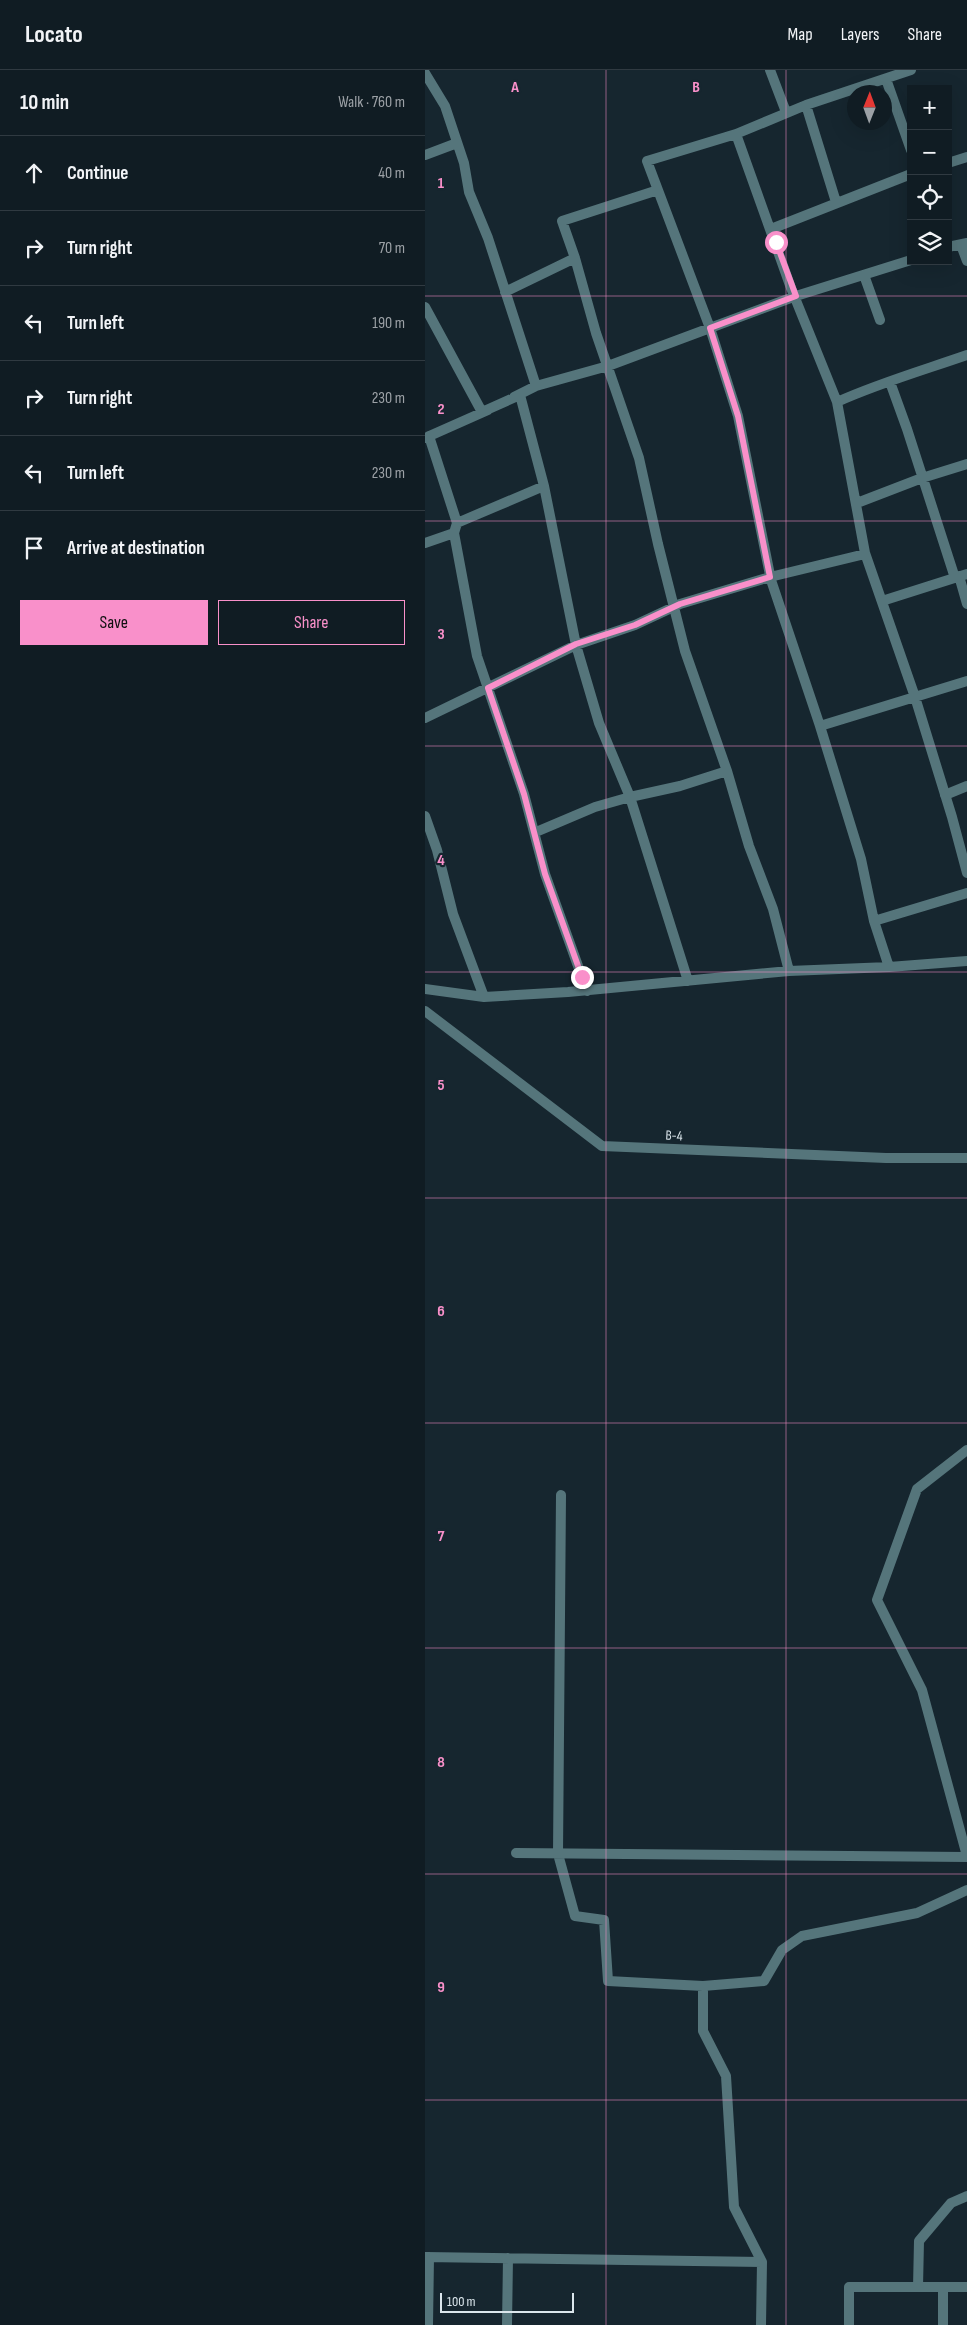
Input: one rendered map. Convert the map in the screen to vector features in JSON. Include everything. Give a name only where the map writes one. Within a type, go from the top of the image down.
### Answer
[{"type":"street","points":[[770,70],[786,112]]},
{"type":"street","points":[[889,967],[874,920],[861,859],[820,726],[770,577],[738,416],[710,328],[647,161],[736,134],[786,112],[911,70]]},
{"type":"street","points":[[425,73],[445,106],[457,143],[469,192],[488,238],[536,386]]},
{"type":"street","points":[[885,78],[907,139]]},
{"type":"street","points":[[806,105],[836,202]]},
{"type":"street","points":[[736,134],[837,402],[865,554],[915,697],[967,873]]},
{"type":"street","points":[[425,155],[457,143]]},
{"type":"street","points":[[952,162],[967,157]]},
{"type":"street","points":[[771,229],[908,175]]},
{"type":"street","points":[[657,190],[562,221],[575,258],[591,317],[639,458],[673,608],[685,652],[727,771],[749,846],[773,909],[789,971]]},
{"type":"street","points":[[964,244],[967,261]]},
{"type":"street","points":[[505,292],[575,258]]},
{"type":"street","points":[[587,990],[545,874],[536,832],[477,656],[455,528],[427,437],[536,386],[608,366],[796,296],[907,261]]},
{"type":"street","points":[[864,275],[880,320]]},
{"type":"street","points":[[425,307],[482,412]]},
{"type":"street","points":[[837,402],[871,386],[890,382],[967,355]]},
{"type":"street","points":[[890,382],[922,478],[960,576],[967,604]]},
{"type":"street","points":[[482,412],[520,396],[544,486],[576,644],[599,724],[630,797],[688,981]]},
{"type":"street","points":[[857,503],[922,478],[967,464]]},
{"type":"street","points":[[425,543],[544,486]]},
{"type":"street","points":[[425,718],[576,644],[635,625],[680,604],[770,577],[865,554]]},
{"type":"street","points":[[882,601],[960,576]]},
{"type":"street","points":[[820,726],[967,681]]},
{"type":"street","points":[[536,832],[595,807],[680,786],[727,771]]},
{"type":"street","points":[[945,795],[967,786]]},
{"type":"street","points":[[425,816],[437,850],[453,914],[484,997]]},
{"type":"street","points":[[874,920],[967,893]]},
{"type":"street","points":[[425,989],[484,997],[587,990],[789,971],[889,967],[967,961]]},
{"type":"street","name":"B-4","points":[[425,1011],[602,1146],[886,1158],[967,1158]]},
{"type":"street","points":[[516,1854],[967,1857],[922,1690],[877,1600],[917,1489],[967,1450]]},
{"type":"street","points":[[561,1495],[558,1854],[575,1916],[604,1920],[608,1981],[703,1986],[764,1981],[782,1950],[802,1936],[917,1913],[967,1890]]},
{"type":"street","points":[[703,1986],[703,2031],[726,2076],[734,2207],[762,2262],[761,2325]]},
{"type":"street","points":[[918,2287],[919,2241],[951,2203],[967,2196]]},
{"type":"street","points":[[428,2325],[427,2257],[762,2262]]},
{"type":"street","points":[[507,2325],[508,2258]]},
{"type":"street","points":[[849,2325],[849,2287],[967,2287]]},
{"type":"street","points":[[943,2287],[943,2325]]},
{"type":"route","points":[[582,977],[545,874],[536,832],[488,688],[576,644],[635,625],[680,604],[770,577],[738,416],[710,328],[796,296],[791,288],[776,242]]}]
